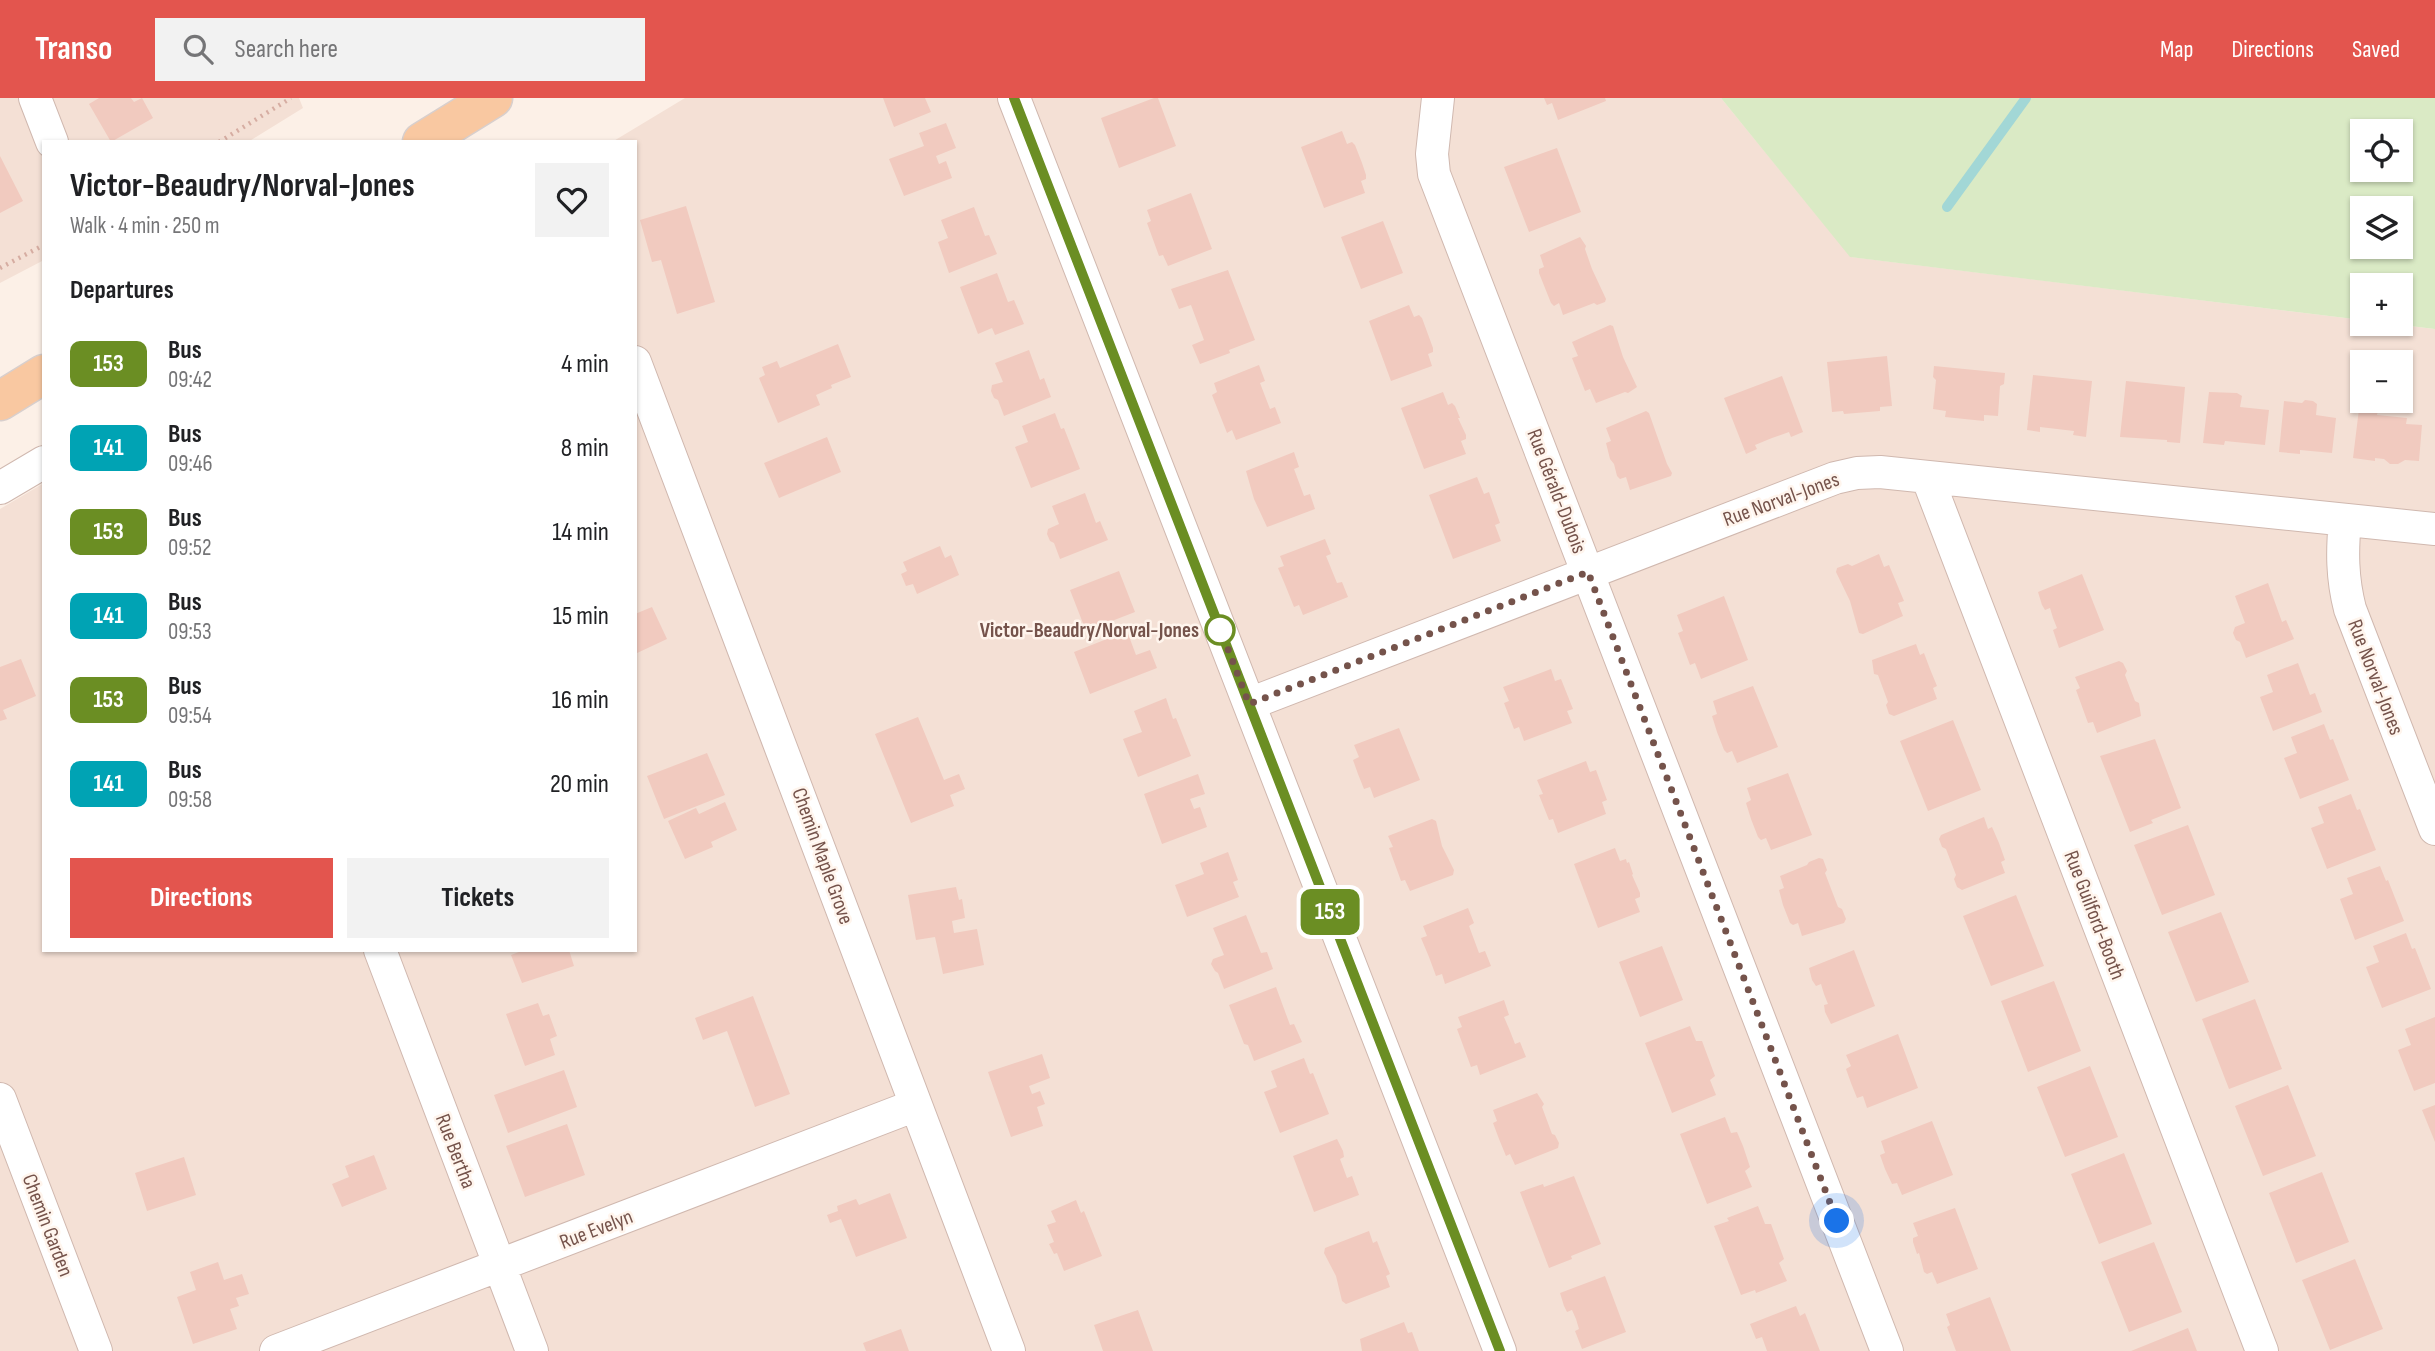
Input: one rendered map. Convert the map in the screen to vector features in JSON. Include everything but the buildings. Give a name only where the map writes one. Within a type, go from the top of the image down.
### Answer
[{"type":"main road","points":[[425,140],[493,98]]},
{"type":"main road","points":[[0,401],[42,375]]},
{"type":"street","points":[[35,98],[51,140]]},
{"type":"street","points":[[1014,98],[1500,1351]]},
{"type":"street","name":"Rue Gérald-Dubois","points":[[1438,98],[1432,154],[1434,174],[1887,1351]]},
{"type":"street","name":"Chemin Maple Grove","points":[[637,367],[1009,1351]]},
{"type":"street","points":[[0,488],[42,463]]},
{"type":"street","name":"Rue Norval-Jones","points":[[1249,704],[1588,572],[1857,472],[1880,472],[2435,529]]},
{"type":"street","name":"Rue Guilford-Booth","points":[[1928,479],[2262,1351]]},
{"type":"street","name":"Rue Norval-Jones","points":[[2345,520],[2343,575],[2350,609],[2435,829]]},
{"type":"street","name":"Rue Bertha","points":[[381,952],[532,1351]]},
{"type":"street","name":"Chemin Garden","points":[[0,1099],[96,1351]]},
{"type":"street","name":"Rue Evelyn","points":[[276,1351],[916,1105]]},
{"type":"path","points":[[222,140],[291,98]]},
{"type":"path","points":[[0,268],[42,246]]},
{"type":"shaded area","points":[[0,98],[299,98],[303,108],[251,140],[42,140],[42,261],[0,283]]},
{"type":"shaded area","points":[[685,98],[1721,98],[1851,257],[2350,319],[2350,336],[2413,336],[2413,326],[2435,329],[2435,1351],[0,1351],[0,509],[42,484],[42,952],[637,952],[637,140],[615,140]]},
{"type":"green space","points":[[1721,98],[2435,98],[2435,329],[2413,326],[2413,273],[2350,273],[2350,319],[1850,257]]},
{"type":"waterway","points":[[1947,207],[2026,98]]},
{"type":"bus line","name":"153","points":[[1014,98],[1500,1351]]},
{"type":"place","name":"Victor-Beaudry/Norval-Jones","points":[[1220,630]]},
{"type":"route","points":[[1220,630],[1249,704],[1588,572],[1837,1221]]}]
